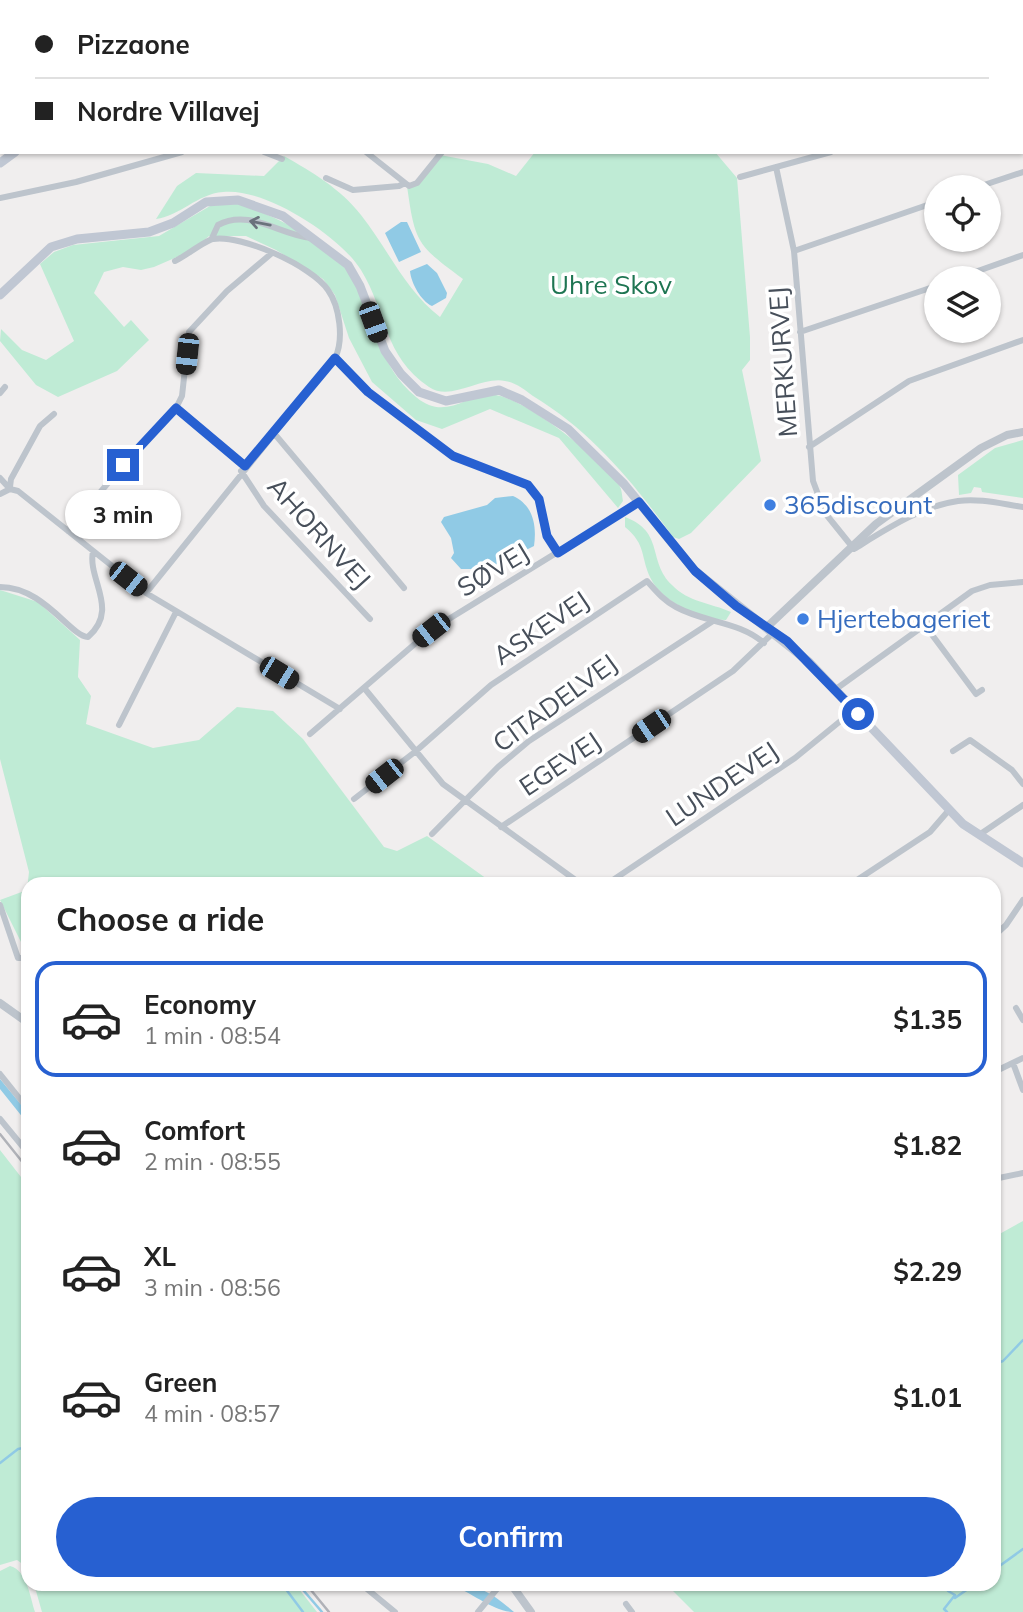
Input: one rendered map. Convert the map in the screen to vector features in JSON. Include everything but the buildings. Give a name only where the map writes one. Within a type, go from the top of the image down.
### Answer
[{"type":"main road","points":[[0,295],[51,247],[77,239],[149,232],[173,223],[195,207],[215,200],[238,200],[264,207],[316,238],[341,258],[353,272],[385,351],[401,374],[419,392],[440,401],[456,400],[491,390],[512,394],[568,429],[639,502],[695,571],[736,606],[771,629],[836,689],[949,810],[979,835],[1023,863]]},
{"type":"street","points":[[0,198],[76,182],[175,154]]},
{"type":"street","points":[[269,154],[282,159]]},
{"type":"street","points":[[369,154],[409,186],[417,183],[440,154]]},
{"type":"street","points":[[740,177],[824,154]]},
{"type":"street","name":"MERKURVEJ","points":[[776,167],[794,251],[809,447],[817,496],[825,513],[851,545]]},
{"type":"street","points":[[1001,179],[1023,172]]},
{"type":"street","points":[[326,178],[353,190],[399,186],[405,183]]},
{"type":"street","points":[[794,251],[924,206]]},
{"type":"street","points":[[212,239],[218,225],[236,219],[276,226],[303,237],[316,238]]},
{"type":"street","points":[[146,593],[243,468],[335,358],[341,340],[329,291],[312,275],[251,242],[212,239],[175,261]]},
{"type":"street","points":[[68,531],[123,465],[176,408],[182,396],[189,332],[227,291],[272,253]]},
{"type":"street","points":[[992,266],[1023,255]]},
{"type":"street","points":[[800,332],[924,290]]},
{"type":"street","points":[[809,447],[909,381],[1023,340]]},
{"type":"street","points":[[335,358],[368,392],[453,456],[528,485],[539,499],[547,536],[558,553]]},
{"type":"street","name":"AHORNVEJ","points":[[176,408],[243,468],[264,506],[370,619]]},
{"type":"street","points":[[10,489],[11,479],[40,426],[54,414]]},
{"type":"street","points":[[273,432],[404,588]]},
{"type":"street","points":[[771,629],[851,545],[981,448],[1007,435],[1023,432]]},
{"type":"street","points":[[0,478],[10,489],[18,491],[146,593],[340,709]]},
{"type":"street","points":[[0,494],[10,489]]},
{"type":"street","points":[[851,545],[854,549],[943,504],[976,501],[1023,506]]},
{"type":"street","name":"SØVEJ","points":[[310,734],[365,690],[431,630],[639,502]]},
{"type":"street","points":[[0,587],[22,590],[39,599],[53,608],[80,635],[88,637],[100,624],[102,617],[101,586],[91,560],[93,551]]},
{"type":"street","name":"ASKEVEJ","points":[[355,799],[416,751],[491,685],[647,580],[665,600],[678,608],[713,621],[744,628],[764,643]]},
{"type":"street","points":[[836,689],[972,591],[990,585],[1023,582]]},
{"type":"street","points":[[119,725],[176,612]]},
{"type":"street","name":"CITADELVEJ","points":[[432,834],[529,741],[713,621]]},
{"type":"street","points":[[924,624],[976,694],[982,690]]},
{"type":"street","name":"EGEVEJ","points":[[501,827],[733,671],[764,643],[771,629]]},
{"type":"street","points":[[365,690],[443,784],[571,877]]},
{"type":"street","name":"LUNDEVEJ","points":[[617,877],[795,758],[855,710]]},
{"type":"street","points":[[953,751],[970,740],[1012,770],[1023,784]]},
{"type":"street","points":[[979,835],[1023,805]]},
{"type":"street","points":[[862,877],[930,832],[949,810]]},
{"type":"street","points":[[1001,930],[1023,900]]},
{"type":"street","points":[[0,905],[18,958],[21,958]]},
{"type":"street","points":[[0,1003],[21,1018]]},
{"type":"street","points":[[1016,1008],[1023,1020]]},
{"type":"street","points":[[1001,1067],[1023,1058]]},
{"type":"street","points":[[1013,1063],[1023,1090]]},
{"type":"street","points":[[0,1074],[21,1100]]},
{"type":"street","points":[[0,1119],[21,1144]]},
{"type":"street","points":[[1001,1178],[1023,1173]]},
{"type":"street","points":[[370,1591],[396,1612]]},
{"type":"street","points":[[478,1612],[493,1591]]},
{"type":"street","points":[[516,1591],[531,1612]]},
{"type":"street","points":[[626,1604],[632,1612]]},
{"type":"green space","name":"Uhre Skov","points":[[533,154],[717,154],[737,178],[750,337],[750,360],[742,370],[761,461],[691,533],[679,539],[673,537],[627,478],[593,442],[574,425],[520,387],[496,380],[447,392],[438,391],[414,375],[394,347],[361,270],[336,243],[300,216],[259,197],[223,192],[156,219],[177,186],[196,173],[264,176],[284,156],[326,182],[353,206],[407,282],[440,317],[463,279],[427,250],[421,241],[416,232],[407,186],[419,183],[440,155],[488,164],[516,176]]},
{"type":"green space","points":[[236,203],[266,214],[299,231],[342,264],[359,291],[384,355],[403,384],[416,397],[427,404],[447,407],[476,397],[496,395],[526,408],[581,446],[610,474],[621,491],[623,501],[618,508],[559,438],[490,409],[442,429],[416,420],[372,382],[349,338],[335,295],[323,279],[276,250],[246,236],[209,236],[193,250],[154,267],[141,270],[123,267],[104,272],[94,293],[124,327],[131,320],[149,340],[117,371],[58,397],[36,385],[0,341],[1,329],[22,350],[46,360],[74,341],[40,264],[54,252],[73,245],[159,236],[210,206]]},
{"type":"green space","points":[[1023,440],[1023,498],[982,492],[981,488],[974,487],[971,493],[959,495],[958,475],[995,448]]},
{"type":"green space","points":[[625,517],[646,531],[664,576],[672,585],[692,599],[731,612],[726,620],[694,613],[673,602],[657,588],[637,540],[625,527]]},
{"type":"green space","points":[[0,590],[38,602],[80,640],[78,677],[91,696],[86,724],[153,748],[199,740],[237,707],[273,711],[303,739],[384,847],[397,851],[427,836],[484,877],[28,877],[0,759]]},
{"type":"green space","points":[[21,892],[21,942],[0,900]]},
{"type":"green space","points":[[0,1150],[21,1177],[21,1563],[17,1560],[0,1565]]},
{"type":"green space","points":[[1023,1221],[1023,1612],[694,1612],[673,1591],[1001,1591],[1001,1233]]},
{"type":"green space","points":[[10,1566],[20,1573],[21,1591],[29,1591],[35,1612],[0,1612],[0,1571]]},
{"type":"green space","points":[[36,1591],[300,1591],[317,1612],[42,1612]]},
{"type":"water","points":[[401,222],[407,222],[421,252],[399,262],[385,233]]},
{"type":"water","points":[[427,264],[437,273],[447,293],[446,298],[432,306],[417,291],[410,271]]},
{"type":"water","points":[[513,496],[525,505],[532,516],[534,546],[488,569],[461,569],[451,558],[454,553],[451,538],[441,522],[444,517],[487,505],[495,498]]},
{"type":"water","points":[[0,1079],[21,1104],[21,1115],[0,1089]]},
{"type":"water","points":[[464,1591],[485,1591],[514,1612],[490,1605]]},
{"type":"waterway","points":[[1001,1362],[1023,1340]]},
{"type":"waterway","points":[[0,1463],[21,1448]]},
{"type":"waterway","points":[[1001,1565],[1023,1549]]},
{"type":"waterway","points":[[287,1591],[303,1612]]},
{"type":"waterway","points":[[304,1591],[322,1612]]},
{"type":"waterway","points":[[947,1612],[944,1609],[955,1595],[948,1591]]},
{"type":"waterway","points":[[955,1598],[965,1591]]},
{"type":"railway","points":[[0,1134],[21,1160]]},
{"type":"railway","points":[[312,1591],[329,1612]]},
{"type":"place","name":"365discount","points":[[770,505]]},
{"type":"place","name":"Hjertebageriet","points":[[803,619]]},
{"type":"route","points":[[123,465],[176,408],[245,466],[335,358],[368,392],[453,456],[519,480],[535,491],[547,536],[558,553],[639,502],[666,539],[695,571],[736,606],[787,641],[858,714]]}]
